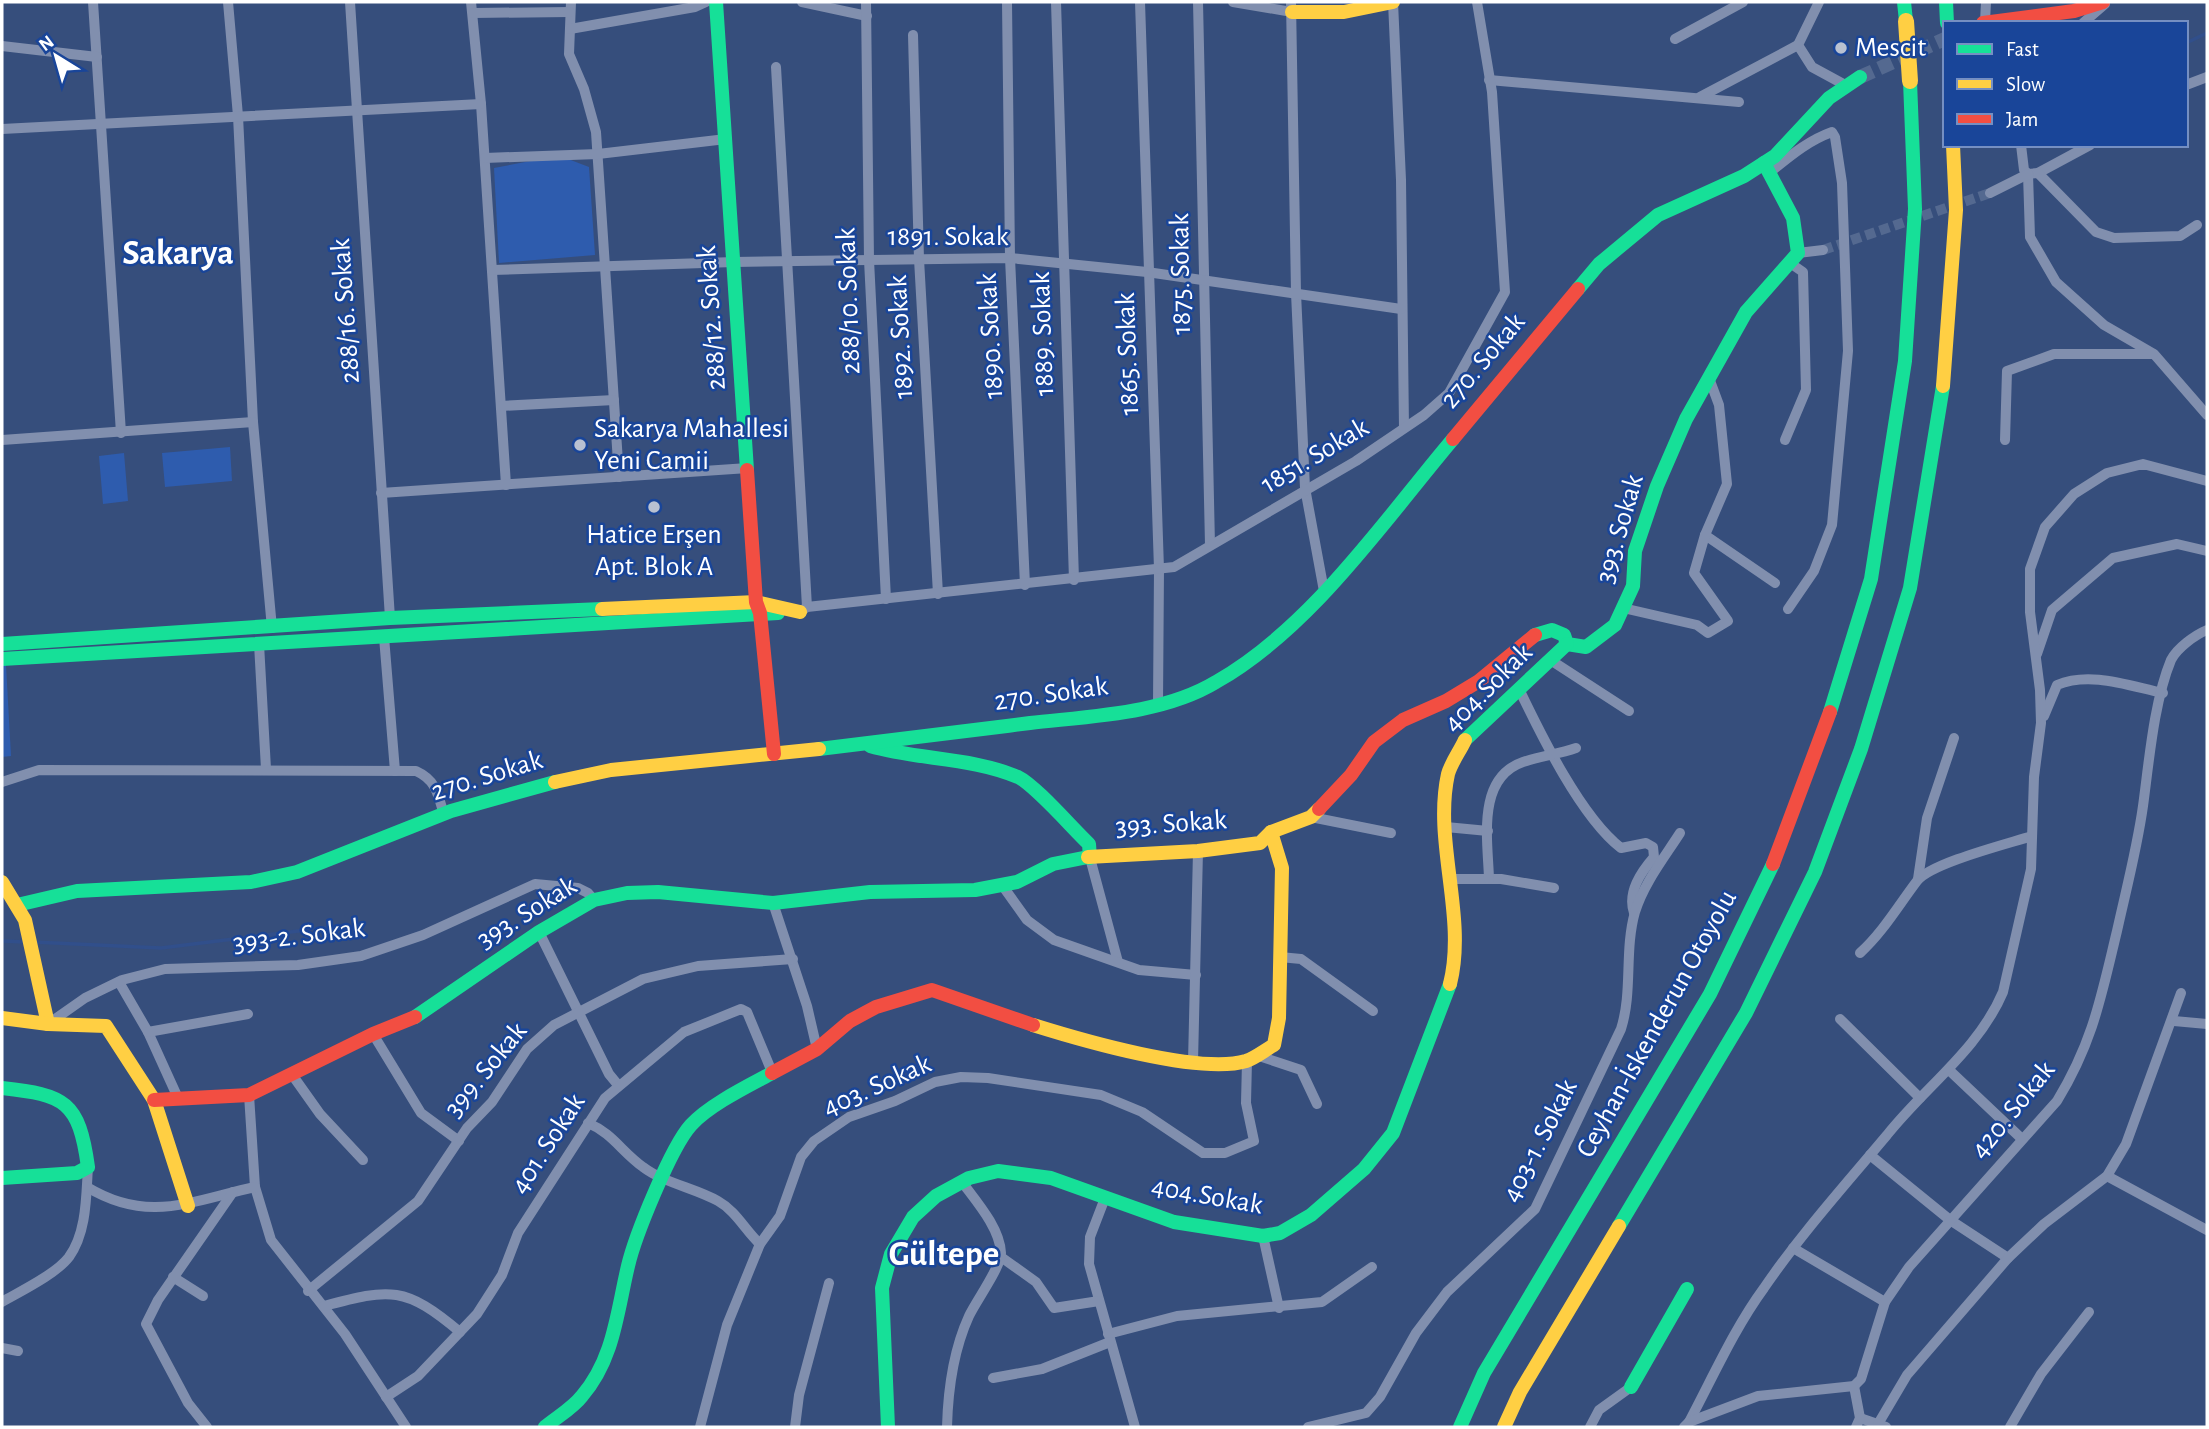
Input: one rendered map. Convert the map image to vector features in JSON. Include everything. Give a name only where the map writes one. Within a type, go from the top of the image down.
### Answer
[{"type":"main road","name":"288/12. Sokak","points":[[716,2],[758,608],[774,754]]},
{"type":"main road","points":[[1292,7],[1344,12],[1393,2]]},
{"type":"main road","name":"Ceyhan-İskenderun Otoyolu","points":[[1460,1427],[1484,1373],[1710,994],[1777,856],[1823,736],[1871,579],[1905,361],[1915,209],[1905,2]]},
{"type":"main road","points":[[1946,2],[1947,21]]},
{"type":"main road","points":[[1993,21],[2050,15],[2106,2]]},
{"type":"main road","name":"270. Sokak","points":[[17,905],[78,891],[251,882],[274,877],[329,862],[444,815],[533,786],[611,770],[774,754],[1101,715],[1158,704],[1214,684],[1247,663],[1324,592],[1599,264],[1658,215],[1767,168],[1774,156],[1829,98],[1853,82]]},
{"type":"main road","points":[[1504,1427],[1527,1380],[1746,1013],[1815,872],[1861,749],[1910,588],[1946,366],[1956,210],[1953,147]]},
{"type":"main road","points":[[1767,168],[1787,203],[1800,242],[1794,258]]},
{"type":"main road","name":"393. Sokak","points":[[154,1100],[249,1095],[293,1076],[373,1034],[420,1015],[538,932],[594,900],[627,893],[658,892],[774,903],[870,892],[975,890],[1017,882],[1089,851],[1104,854],[1198,851],[1260,843],[1271,832],[1311,817],[1351,775],[1374,742],[1403,720],[1446,701],[1479,681],[1535,635],[1552,630],[1564,635],[1567,644],[1587,647],[1615,625],[1633,586],[1635,551],[1657,486],[1686,419],[1746,312],[1794,258]]},
{"type":"main road","points":[[2,644],[390,618],[758,608],[804,610]]},
{"type":"main road","points":[[2,659],[384,637],[758,608]]},
{"type":"main road","name":"404.Sokak","points":[[888,1427],[882,1288],[891,1254],[913,1217],[936,1196],[962,1182],[998,1171],[1051,1178],[1174,1222],[1263,1236],[1280,1233],[1311,1215],[1364,1169],[1392,1133],[1446,1000],[1453,972],[1451,879],[1444,802],[1449,771],[1466,739],[1552,661],[1567,644]]},
{"type":"main road","points":[[862,744],[901,755],[945,757],[1020,778],[1089,851]]},
{"type":"main road","points":[[545,1427],[582,1397],[601,1366],[615,1334],[628,1264],[662,1176],[677,1144],[691,1125],[772,1072],[817,1049],[850,1021],[876,1007],[933,990],[1036,1026],[1089,1041],[1216,1065],[1253,1058],[1274,1045],[1279,1018],[1282,868],[1271,832]]},
{"type":"main road","points":[[2,883],[25,920],[48,1024]]},
{"type":"main road","points":[[2,1018],[48,1024],[106,1026],[154,1100],[188,1206]]},
{"type":"main road","points":[[2,1088],[51,1094],[61,1100],[77,1119],[88,1167],[77,1173],[2,1178]]},
{"type":"main road","points":[[1631,1387],[1687,1289]]},
{"type":"street","points":[[93,2],[121,433]]},
{"type":"street","points":[[228,2],[238,116],[253,422],[272,628]]},
{"type":"street","name":"288/16. Sokak","points":[[350,2],[390,618]]},
{"type":"street","points":[[471,2],[485,158],[506,485]]},
{"type":"street","points":[[570,29],[695,7],[706,2]]},
{"type":"street","points":[[802,2],[866,16]]},
{"type":"street","name":"288/10. Sokak","points":[[866,2],[869,260],[887,599]]},
{"type":"street","name":"1890. Sokak","points":[[1007,2],[1010,258],[1025,585]]},
{"type":"street","name":"1889. Sokak","points":[[1056,2],[1074,580]]},
{"type":"street","name":"1865. Sokak","points":[[1140,2],[1159,569],[1158,704]]},
{"type":"street","name":"1875. Sokak","points":[[1198,2],[1210,545]]},
{"type":"street","points":[[1233,2],[1292,7],[1296,293],[1306,488],[1324,592]]},
{"type":"street","points":[[1393,2],[1401,180],[1404,428]]},
{"type":"street","name":"1851. Sokak","points":[[804,610],[1174,567],[1356,461],[1449,393],[1505,292],[1501,195],[1489,80],[1477,2]]},
{"type":"street","points":[[1675,39],[1743,2]]},
{"type":"street","points":[[1698,98],[1798,45],[1819,2]]},
{"type":"street","points":[[1984,21],[1986,2]]},
{"type":"street","points":[[2086,21],[2106,2]]},
{"type":"street","points":[[472,13],[571,7],[569,54],[596,132],[619,477]]},
{"type":"street","name":"1892. Sokak","points":[[913,35],[919,259],[937,594]]},
{"type":"street","points":[[1798,45],[1812,66],[1853,82]]},
{"type":"street","points":[[2,46],[97,57]]},
{"type":"street","points":[[776,67],[789,261],[804,610]]},
{"type":"street","points":[[2188,84],[2207,77]]},
{"type":"street","points":[[1489,80],[1739,102]]},
{"type":"street","points":[[2,129],[481,104]]},
{"type":"street","points":[[1767,168],[1821,136],[1832,132],[1835,137],[1842,183],[1848,351],[1832,525],[1814,571],[1788,609]]},
{"type":"street","points":[[485,158],[598,154],[726,139]]},
{"type":"street","points":[[2021,147],[2024,170],[2033,173],[2096,232],[2114,238],[2180,236],[2197,225]]},
{"type":"street","points":[[1990,193],[2086,147]]},
{"type":"street","points":[[2033,173],[2030,237],[2056,282],[2104,325],[2154,354],[2207,415]]},
{"type":"street","points":[[1785,440],[1806,390],[1803,272],[1794,258],[1823,250]]},
{"type":"street","name":"1891. Sokak","points":[[492,270],[734,262],[1010,258],[1204,279],[1401,309]]},
{"type":"street","points":[[2005,440],[2007,371],[2053,354],[2154,354]]},
{"type":"street","points":[[1623,608],[1697,625],[1708,633],[1728,621],[1694,573],[1705,535],[1727,484],[1719,405],[1709,378]]},
{"type":"street","points":[[501,406],[614,400]]},
{"type":"street","points":[[2,440],[253,422]]},
{"type":"street","points":[[1687,1425],[1742,1320],[1793,1248],[1920,1098],[1949,1070],[1996,1008],[2003,992],[2031,869],[2041,723],[2030,612],[2030,569],[2045,527],[2074,495],[2107,473],[2143,464],[2207,481]]},
{"type":"street","points":[[381,493],[748,468]]},
{"type":"street","points":[[1705,535],[1775,583]]},
{"type":"street","points":[[2036,656],[2052,610],[2112,558],[2177,544],[2207,551]]},
{"type":"street","name":"420. Sokak","points":[[1854,1386],[1861,1379],[1885,1302],[1909,1267],[2057,1101],[2073,1074],[2093,1030],[2137,843],[2154,730],[2172,658],[2197,635],[2207,630]]},
{"type":"street","points":[[384,637],[395,771]]},
{"type":"street","points":[[259,644],[267,769]]},
{"type":"street","points":[[1552,661],[1629,711]]},
{"type":"street","points":[[2041,723],[2057,685],[2066,681],[2093,678],[2163,693]]},
{"type":"street","points":[[1519,689],[1551,756],[1618,846],[1628,849],[1646,843],[1653,847],[1654,857],[1639,877],[1633,893],[1634,914]]},
{"type":"street","points":[[1860,953],[1902,905],[1918,879],[1927,818],[1954,738]]},
{"type":"street","points":[[1489,879],[1488,812],[1497,782],[1521,763],[1576,748]]},
{"type":"street","points":[[2,782],[39,770],[416,771],[427,776],[436,786],[444,815]]},
{"type":"street","points":[[1311,817],[1391,834]]},
{"type":"street","points":[[1446,827],[1488,831]]},
{"type":"street","name":"403-1. Sokak","points":[[1308,1427],[1366,1413],[1380,1397],[1416,1333],[1447,1292],[1535,1209],[1621,1029],[1629,1005],[1629,962],[1634,914],[1645,888],[1680,833]]},
{"type":"street","points":[[1918,879],[1962,857],[2032,836]]},
{"type":"street","points":[[1089,851],[1118,962]]},
{"type":"street","points":[[1193,1062],[1198,851]]},
{"type":"street","points":[[1451,879],[1489,879],[1554,888]]},
{"type":"street","name":"393-2. Sokak","points":[[48,1024],[85,999],[119,982],[165,969],[264,968],[361,956],[423,935],[535,884],[578,888],[588,892],[594,900]]},
{"type":"street","points":[[1002,885],[1038,930],[1067,945],[1139,970],[1196,975]]},
{"type":"street","points":[[774,903],[793,959],[817,1049]]},
{"type":"street","points":[[538,932],[580,1010],[609,1074],[618,1085]]},
{"type":"street","points":[[1279,957],[1301,960],[1373,1011]]},
{"type":"street","name":"399. Sokak","points":[[308,1291],[418,1202],[459,1141],[541,1034],[580,1010],[643,979],[698,966],[793,959]]},
{"type":"street","points":[[119,982],[148,1032],[178,1098]]},
{"type":"street","points":[[1687,1425],[1758,1396],[1854,1386],[1858,1422],[1882,1426],[1922,1356],[2008,1258],[2044,1224],[2107,1176],[2126,1144],[2174,1021],[2181,993]]},
{"type":"street","name":"401. Sokak","points":[[386,1397],[418,1376],[477,1314],[502,1275],[518,1233],[588,1123],[618,1085],[684,1031],[741,1009],[747,1012],[772,1072]]},
{"type":"street","points":[[148,1032],[248,1014]]},
{"type":"street","points":[[1840,1019],[1920,1098]]},
{"type":"street","points":[[2174,1021],[2207,1024]]},
{"type":"street","points":[[373,1034],[421,1113],[459,1141]]},
{"type":"street","points":[[1253,1058],[1301,1070],[1317,1104]]},
{"type":"street","name":"403. Sokak","points":[[700,1427],[727,1325],[760,1244],[780,1216],[801,1157],[814,1141],[849,1117],[895,1101],[935,1082],[961,1077],[988,1078],[1101,1095],[1142,1112],[1203,1153],[1225,1153],[1254,1141],[1246,1103],[1253,1058]]},
{"type":"street","points":[[1949,1070],[2022,1139]]},
{"type":"street","points":[[293,1076],[320,1114],[363,1160]]},
{"type":"street","points":[[249,1095],[255,1187],[271,1240],[308,1291],[324,1306],[406,1427]]},
{"type":"street","points":[[588,1123],[614,1137],[645,1169],[719,1201],[734,1212],[745,1230],[760,1244]]},
{"type":"street","points":[[1871,1154],[1950,1220],[2008,1258]]},
{"type":"street","points":[[2,1302],[69,1257],[83,1225],[88,1167]]},
{"type":"street","points":[[2107,1176],[2207,1230]]},
{"type":"street","points":[[947,1427],[952,1368],[968,1317],[1001,1257],[1000,1245],[984,1213],[962,1182]]},
{"type":"street","points":[[87,1187],[130,1207],[188,1206],[255,1187]]},
{"type":"street","points":[[207,1427],[188,1403],[146,1324],[173,1278],[233,1192]]},
{"type":"street","points":[[1105,1198],[1088,1249],[1089,1264],[1135,1427]]},
{"type":"street","points":[[1263,1236],[1279,1308]]},
{"type":"street","points":[[1793,1248],[1885,1302]]},
{"type":"street","points":[[1001,1257],[1036,1282],[1054,1308],[1099,1301]]},
{"type":"street","points":[[993,1378],[1042,1369],[1109,1338],[1177,1316],[1322,1302],[1372,1268]]},
{"type":"street","points":[[173,1278],[203,1296]]},
{"type":"street","points":[[796,1427],[799,1395],[829,1283]]},
{"type":"street","points":[[324,1306],[382,1292],[397,1293],[438,1314],[460,1332]]},
{"type":"street","points":[[2010,1427],[2041,1374],[2089,1312]]},
{"type":"street","points":[[2,1348],[18,1351]]},
{"type":"street","points":[[1590,1427],[1599,1410],[1631,1387]]},
{"type":"shaded area","points":[[568,159],[589,167],[595,255],[499,263],[494,168],[536,160]]},
{"type":"shaded area","points":[[230,447],[232,481],[165,487],[162,453]]},
{"type":"shaded area","points":[[124,453],[128,501],[103,504],[99,456]]},
{"type":"shaded area","points":[[2,665],[6,665],[11,756],[2,757]]},
{"type":"waterway","points":[[2188,42],[2207,33]]},
{"type":"waterway","points":[[33,942],[161,948],[331,927]]},
{"type":"waterway","points":[[2,941],[25,942]]},
{"type":"tunnel","points":[[1860,77],[1943,40]]},
{"type":"tunnel","points":[[1823,250],[1990,193]]},
{"type":"traffic: fast","points":[[716,2],[747,470]]},
{"type":"traffic: fast","points":[[1904,2],[1906,21]]},
{"type":"traffic: fast","points":[[1946,2],[1947,21]]},
{"type":"traffic: fast","points":[[1578,289],[1599,264],[1658,215],[1744,176],[1775,156],[1829,98],[1860,77]]},
{"type":"traffic: fast","points":[[1830,712],[1871,579],[1905,361],[1915,209],[1910,81]]},
{"type":"traffic: fast","points":[[1535,635],[1552,630],[1564,635],[1567,644],[1586,647],[1615,625],[1633,586],[1635,551],[1657,486],[1686,419],[1746,312],[1798,253],[1793,218],[1764,163]]},
{"type":"traffic: fast","points":[[1619,1226],[1746,1013],[1815,872],[1861,749],[1910,588],[1943,386]]},
{"type":"traffic: fast","points":[[819,749],[1126,712],[1195,693],[1251,659],[1314,603],[1372,538],[1453,439]]},
{"type":"traffic: fast","points":[[2,644],[390,618],[602,609]]},
{"type":"traffic: fast","points":[[2,659],[778,613]]},
{"type":"traffic: fast","points":[[1465,740],[1567,644]]},
{"type":"traffic: fast","points":[[870,746],[963,762],[1018,777],[1044,798],[1089,844],[1090,858]]},
{"type":"traffic: fast","points":[[17,905],[77,891],[251,882],[297,872],[451,811],[555,782]]},
{"type":"traffic: fast","points":[[415,1017],[539,932],[594,900],[627,893],[658,892],[773,903],[870,892],[975,890],[1017,882],[1053,864],[1088,857]]},
{"type":"traffic: fast","points":[[1460,1427],[1484,1373],[1710,994],[1773,864]]},
{"type":"traffic: fast","points":[[888,1427],[882,1288],[891,1254],[913,1217],[936,1196],[969,1178],[998,1171],[1051,1178],[1174,1222],[1263,1236],[1280,1233],[1311,1215],[1364,1169],[1393,1133],[1450,984]]},
{"type":"traffic: fast","points":[[545,1427],[578,1400],[601,1367],[613,1334],[638,1234],[664,1171],[683,1136],[708,1110],[772,1073]]},
{"type":"traffic: fast","points":[[2,1088],[41,1094],[65,1105],[80,1128],[88,1167],[77,1173],[2,1178]]},
{"type":"traffic: fast","points":[[1631,1387],[1687,1289]]},
{"type":"traffic: slow","points":[[1292,12],[1344,12],[1393,2]]},
{"type":"traffic: slow","points":[[1906,21],[1910,81]]},
{"type":"traffic: slow","points":[[1943,386],[1956,210],[1953,147]]},
{"type":"traffic: slow","points":[[602,609],[756,602],[800,612]]},
{"type":"traffic: slow","points":[[1450,984],[1455,932],[1444,826],[1444,800],[1449,770],[1465,740]]},
{"type":"traffic: slow","points":[[555,782],[611,770],[819,749]]},
{"type":"traffic: slow","points":[[1088,857],[1198,851],[1260,843],[1271,832],[1311,817],[1319,809]]},
{"type":"traffic: slow","points":[[1033,1025],[1140,1054],[1200,1063],[1226,1064],[1246,1061],[1274,1045],[1279,1018],[1282,868],[1271,832]]},
{"type":"traffic: slow","points":[[2,882],[25,920],[48,1024]]},
{"type":"traffic: slow","points":[[2,1018],[48,1024],[106,1026],[154,1100],[188,1206]]},
{"type":"traffic: slow","points":[[1504,1427],[1520,1392],[1619,1226]]},
{"type":"traffic: jam","points":[[1998,21],[2074,11],[2103,2]]},
{"type":"traffic: jam","points":[[1453,439],[1578,289]]},
{"type":"traffic: jam","points":[[747,470],[756,602],[760,613],[774,754]]},
{"type":"traffic: jam","points":[[1319,809],[1351,775],[1374,742],[1403,720],[1446,701],[1479,681],[1535,635]]},
{"type":"traffic: jam","points":[[1773,864],[1830,712]]},
{"type":"traffic: jam","points":[[772,1073],[817,1049],[850,1021],[876,1007],[932,990],[1033,1025]]},
{"type":"traffic: jam","points":[[154,1100],[249,1095],[373,1034],[415,1017]]},
{"type":"place","name":"Mescit","points":[[1841,48]]},
{"type":"place","name":"Sakarya Mahallesi Yeni Camii","points":[[580,445]]},
{"type":"place","name":"Hatice Erşen Apt. Blok A","points":[[654,507]]},
{"type":"district","name":"Sakarya","points":[[178,253]]},
{"type":"district","name":"Gültepe","points":[[944,1254]]}]
